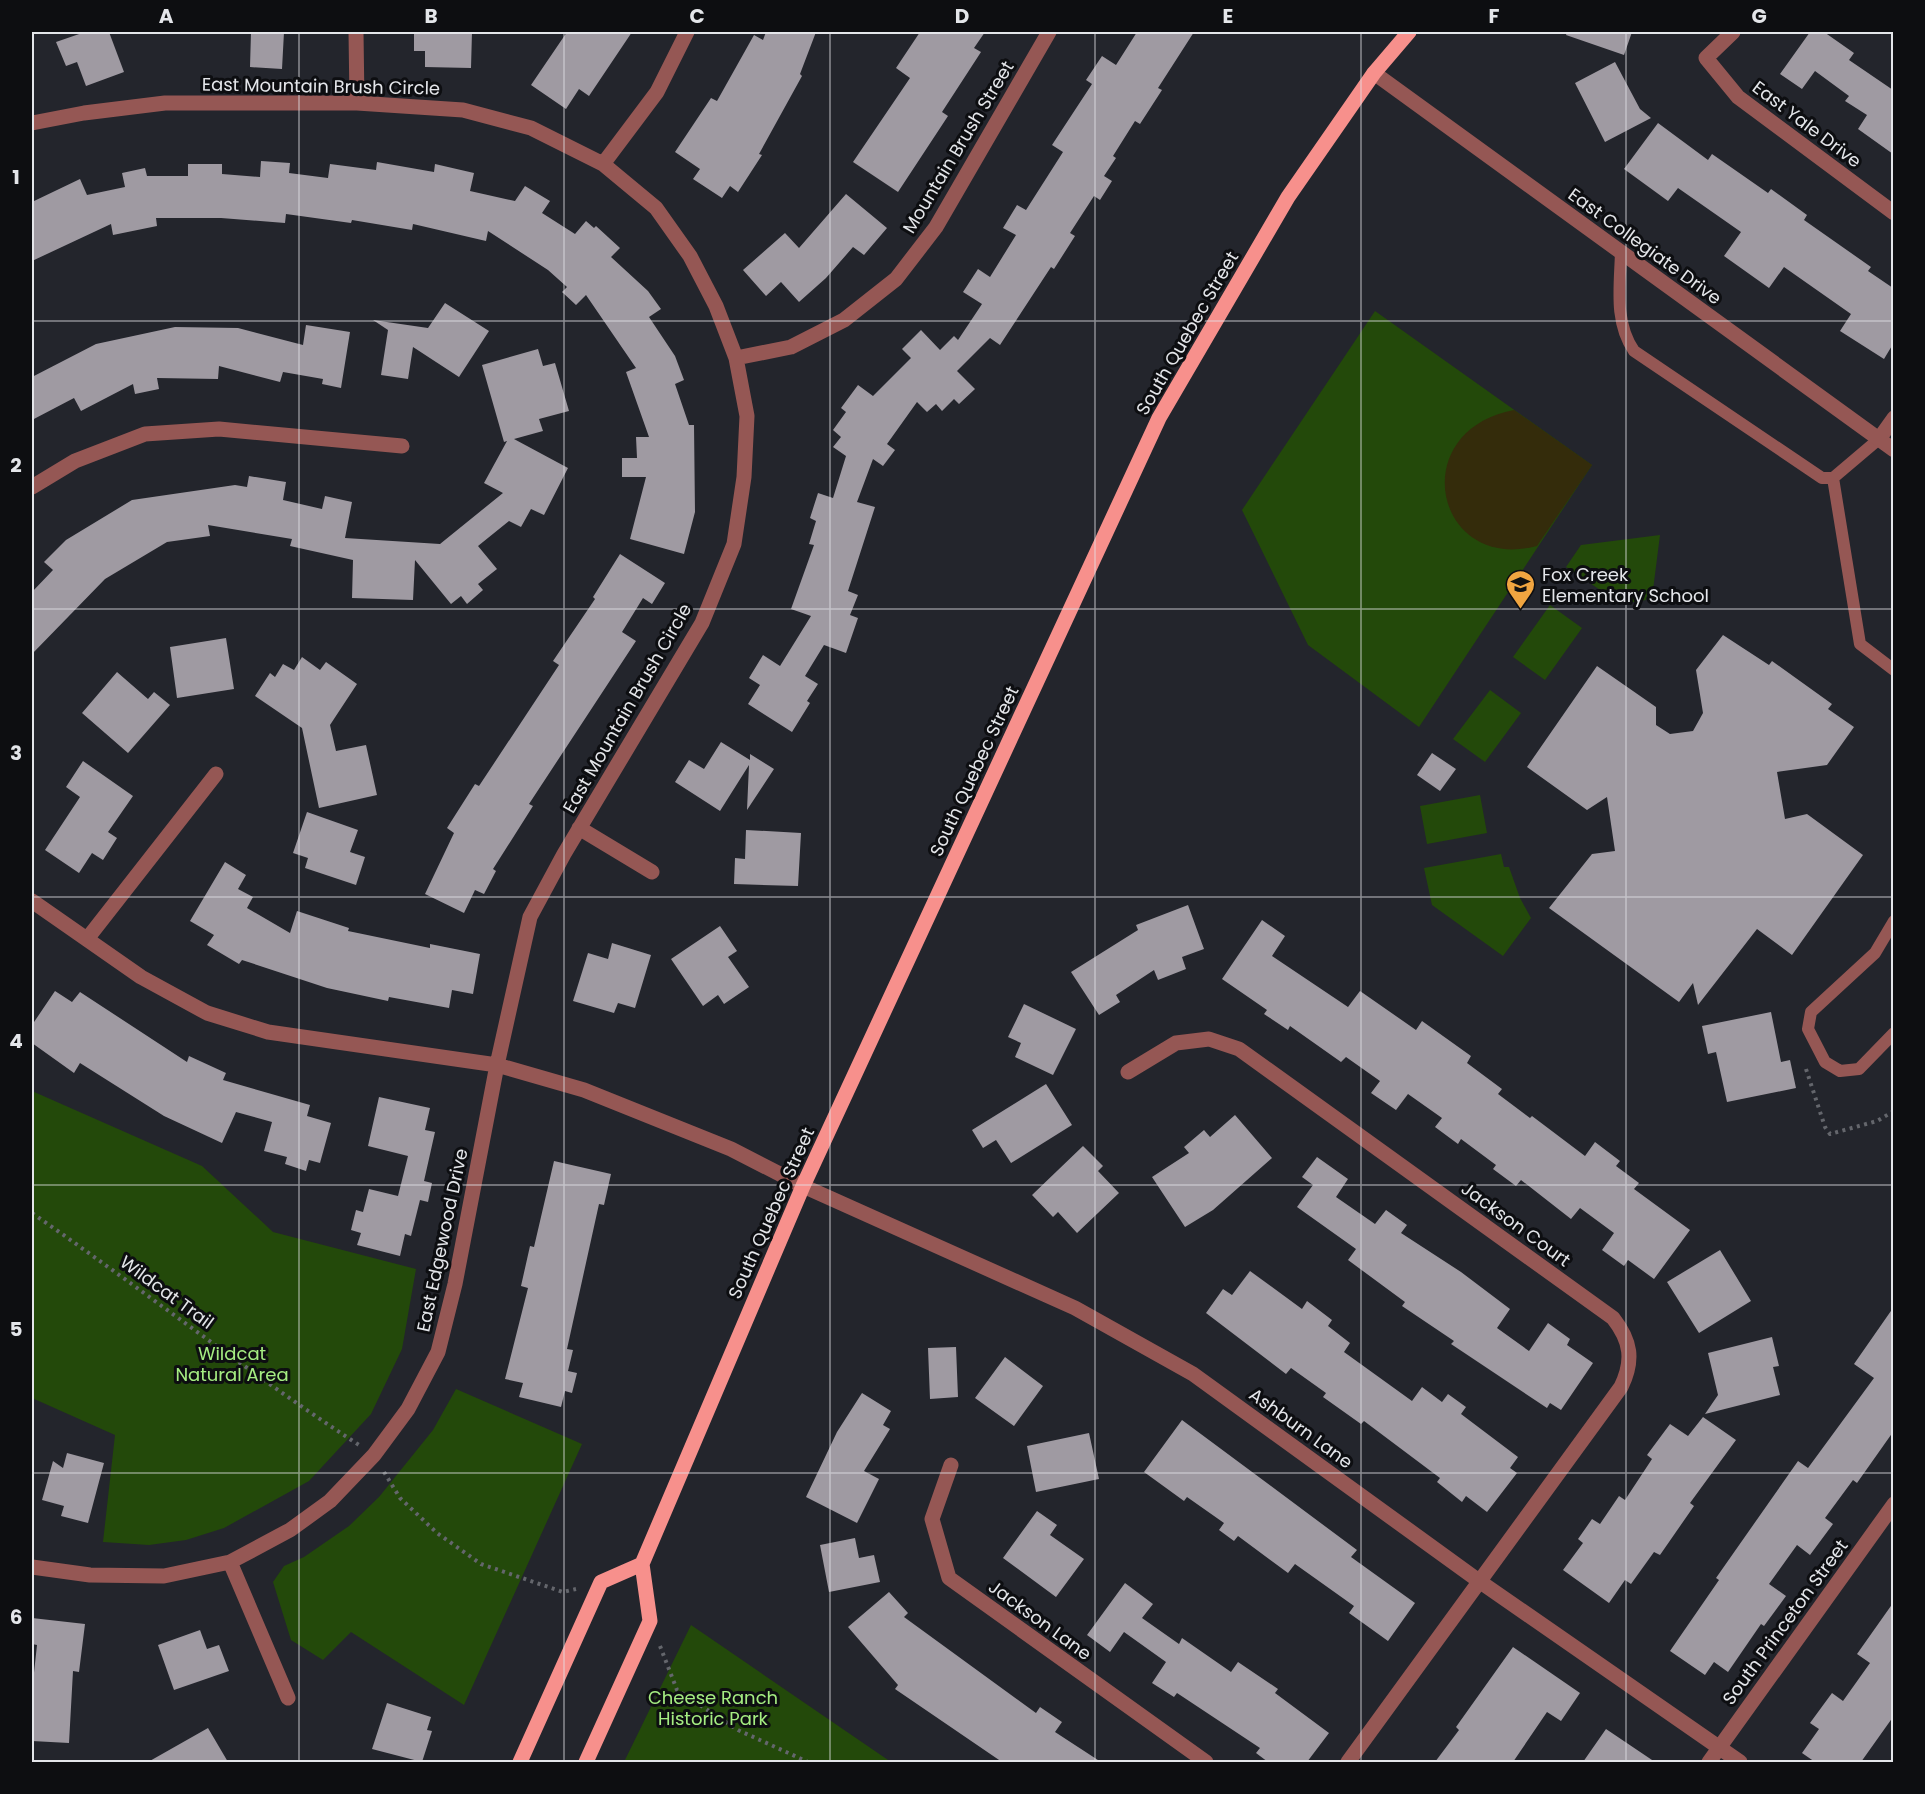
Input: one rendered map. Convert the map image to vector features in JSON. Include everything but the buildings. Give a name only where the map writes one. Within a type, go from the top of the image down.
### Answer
[{"type":"main road","name":"South Quebec Street","points":[[642,1564],[803,1186],[1159,418],[1288,197],[1374,73],[1408,32]]},
{"type":"main road","points":[[520,1762],[601,1582],[642,1564],[650,1621],[586,1762]]},
{"type":"street","points":[[356,32],[357,103]]},
{"type":"street","points":[[603,164],[657,92],[687,32]]},
{"type":"street","name":"Mountain Brush Street","points":[[736,358],[791,347],[844,320],[896,279],[936,227],[1049,32]]},
{"type":"street","name":"East Yale Drive","points":[[1733,32],[1706,58],[1738,97],[1893,213]]},
{"type":"street","name":"East Collegiate Drive","points":[[1374,73],[1893,450]]},
{"type":"street","name":"East Mountain Brush Circle","points":[[32,123],[84,113],[165,103],[357,103],[474,113],[531,128],[603,164],[656,208],[690,256],[716,306],[736,358],[747,416],[744,477],[734,544],[702,623],[579,828],[530,917],[497,1065]]},
{"type":"street","points":[[1879,439],[1893,418]]},
{"type":"street","points":[[32,487],[75,461],[145,434],[219,429],[402,446]]},
{"type":"street","points":[[87,939],[216,774]]},
{"type":"street","points":[[579,828],[652,872]]},
{"type":"street","points":[[32,901],[141,977],[207,1013],[268,1032],[497,1065],[584,1090],[731,1149],[803,1186]]},
{"type":"street","name":"Jackson Court","points":[[1128,1072],[1176,1042],[1209,1039],[1239,1049],[1613,1318],[1625,1334],[1629,1353],[1627,1375],[1621,1388],[1479,1581]]},
{"type":"street","name":"East Edgewood Drive","points":[[32,1567],[90,1575],[164,1576],[230,1562],[290,1530],[330,1501],[374,1455],[408,1409],[438,1352],[455,1284],[497,1065]]},
{"type":"street","name":"Ashburn Lane","points":[[803,1186],[1075,1308],[1193,1374],[1479,1581],[1740,1762]]},
{"type":"street","name":"Jackson Lane","points":[[951,1465],[932,1519],[949,1578],[1206,1762]]},
{"type":"street","name":"South Princeton Street","points":[[1708,1762],[1893,1504]]},
{"type":"street","points":[[230,1562],[288,1698]]},
{"type":"street","points":[[1348,1762],[1479,1581]]},
{"type":"lane","points":[[1621,252],[1620,315],[1625,338],[1634,351],[1822,478],[1833,478],[1879,439]]},
{"type":"lane","points":[[1833,478],[1860,644],[1893,670]]},
{"type":"lane","points":[[1893,921],[1875,953],[1811,1012],[1808,1029],[1825,1062],[1840,1071],[1859,1070],[1893,1033]]},
{"type":"path","points":[[1804,1065],[1825,1127],[1830,1134],[1876,1121],[1893,1111]]},
{"type":"path","name":"Wildcat Trail","points":[[32,1214],[122,1275],[302,1408],[374,1455]]},
{"type":"path","points":[[374,1455],[400,1498],[437,1533],[480,1564],[563,1592],[601,1582]]},
{"type":"path","points":[[650,1621],[677,1690],[738,1730],[808,1762]]},
{"type":"green space","points":[[1375,311],[1592,465],[1419,727],[1308,645],[1242,510]]},
{"type":"green space","points":[[1660,535],[1653,590],[1648,592],[1646,600],[1621,604],[1566,567],[1581,545]]},
{"type":"green space","points":[[1550,605],[1582,628],[1545,680],[1513,657]]},
{"type":"green space","points":[[1490,690],[1521,713],[1485,762],[1453,739]]},
{"type":"green space","points":[[1480,795],[1487,833],[1427,844],[1420,806]]},
{"type":"green space","points":[[1501,854],[1504,867],[1509,867],[1520,898],[1531,918],[1503,956],[1432,905],[1424,868]]},
{"type":"green space","name":"Wildcat Natural Area","points":[[32,1091],[202,1166],[273,1232],[416,1269],[402,1349],[371,1414],[309,1481],[224,1528],[186,1540],[149,1545],[103,1542],[115,1435],[32,1398]]},
{"type":"green space","points":[[456,1389],[582,1444],[464,1705],[351,1632],[323,1660],[291,1640],[273,1582],[284,1566],[304,1557],[349,1526],[379,1497],[433,1430]]},
{"type":"green space","name":"Cheese Ranch Historic Park","points":[[691,1625],[891,1762],[624,1762]]},
{"type":"sand","points":[[1514,410],[1592,465],[1537,546],[1502,549],[1475,539],[1456,520],[1446,496],[1446,469],[1457,444],[1479,423]]},
{"type":"place","name":"Fox Creek Elementary School","points":[[1521,610]]}]
